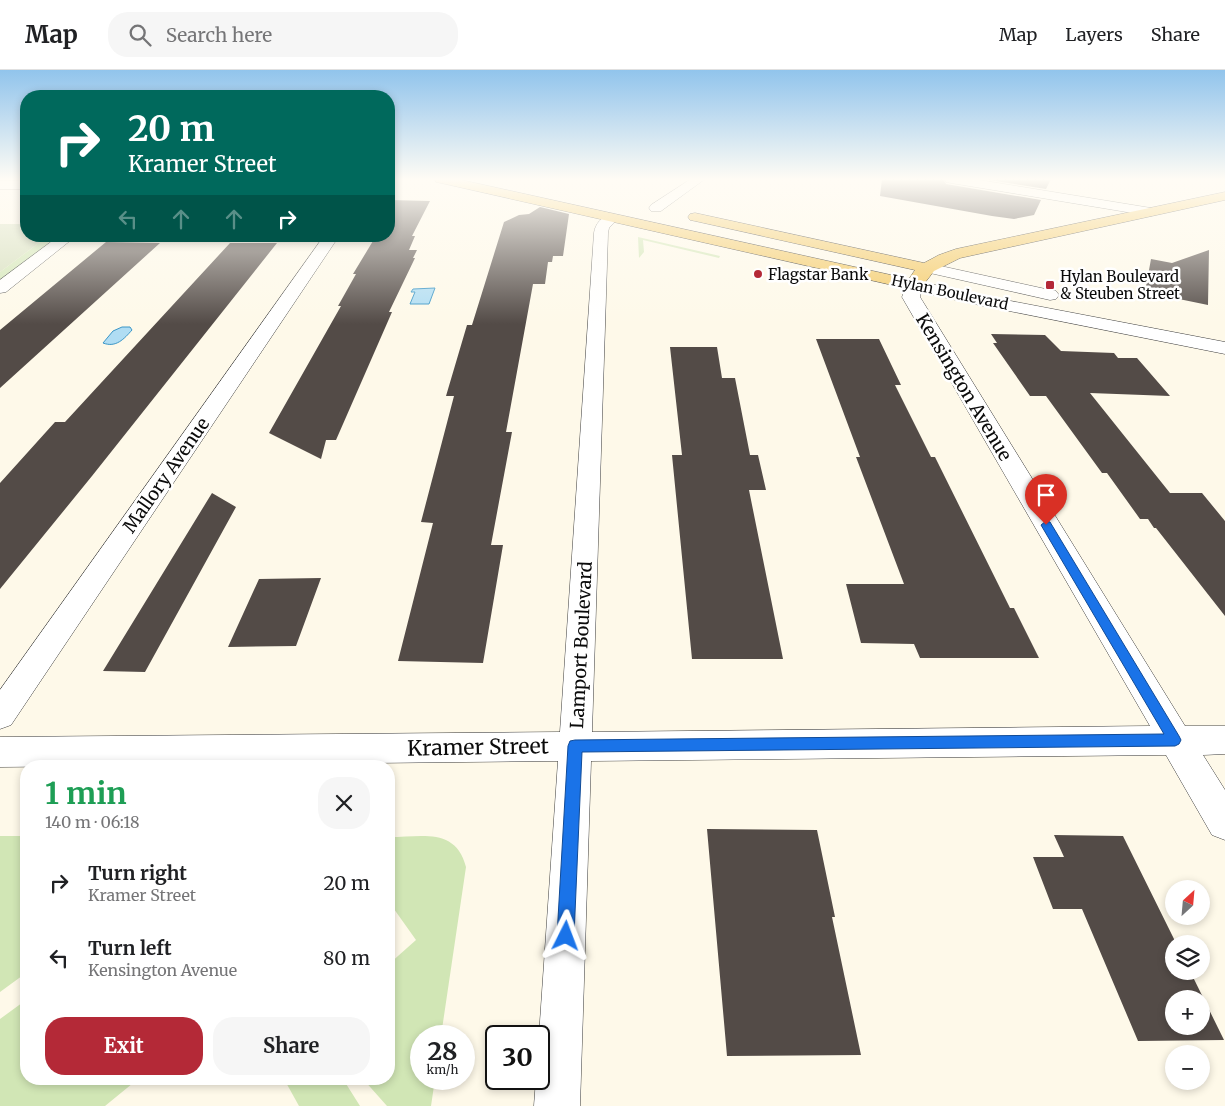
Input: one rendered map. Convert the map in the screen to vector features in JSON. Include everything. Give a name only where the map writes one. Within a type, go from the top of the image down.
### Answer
[{"type":"main road","name":"Hylan Boulevard","points":[[660,227],[921,277]]},
{"type":"main road","name":"Hylan Boulevard","points":[[730,227],[921,277]]},
{"type":"main road","points":[[921,277],[938,261],[956,254],[1079,227]]},
{"type":"main road","points":[[921,277],[952,274],[980,266]]},
{"type":"street","name":"Lamport Boulevard","points":[[558,1106],[602,227]]},
{"type":"street","points":[[0,288],[61,242]]},
{"type":"street","name":"Mallory Avenue","points":[[0,715],[328,242]]},
{"type":"street","name":"Hylan Boulevard","points":[[952,274],[1062,298]]},
{"type":"street","name":"Hylan Boulevard","points":[[921,277],[969,298],[1225,348]]},
{"type":"street","name":"Kensington Avenue","points":[[921,277],[911,297],[912,302],[1225,823]]},
{"type":"street","points":[[1148,316],[1225,333]]},
{"type":"street","name":"Kramer Street","points":[[0,752],[1225,740]]},
{"type":"green space","points":[[0,227],[20,227],[20,242],[40,242],[0,272]]},
{"type":"green space","points":[[638,237],[720,256],[719,258],[643,240],[644,252],[639,258]]},
{"type":"green space","points":[[40,242],[55,242],[0,284],[0,272]]},
{"type":"green space","points":[[0,836],[20,836],[20,977],[0,992]]},
{"type":"green space","points":[[425,836],[446,840],[454,845],[461,854],[466,867],[443,1025],[410,1025],[410,1090],[433,1090],[431,1106],[387,1106],[368,1085],[395,1085],[395,959],[416,940],[395,910],[395,837]]},
{"type":"green space","points":[[20,1004],[20,1085],[131,1085],[105,1106],[0,1106],[0,1019]]},
{"type":"green space","points":[[287,1085],[347,1085],[360,1106],[299,1106]]},
{"type":"water","points":[[435,288],[429,304],[410,304],[415,292],[411,292],[413,289]]},
{"type":"water","points":[[122,327],[130,327],[132,330],[116,343],[103,343],[113,331]]},
{"type":"building","points":[[395,227],[416,227],[412,236],[415,236],[409,250],[417,250],[413,258],[415,258],[389,312],[392,312],[336,440],[326,440],[321,459],[269,433],[341,306],[338,306],[356,274],[353,274],[372,242],[395,242]]},
{"type":"building","points":[[502,227],[567,227],[563,256],[553,256],[552,262],[548,262],[545,284],[533,284],[506,432],[512,432],[491,545],[503,545],[483,663],[398,661],[433,523],[421,522],[454,396],[446,396],[467,325],[472,325]]},
{"type":"building","points":[[106,242],[160,243],[0,388],[0,330]]},
{"type":"building","points":[[230,243],[277,243],[0,589],[0,483],[55,422],[65,422]]},
{"type":"building","points":[[1209,250],[1208,305],[1145,292],[1151,259],[1172,263]]},
{"type":"building","points":[[991,334],[1045,335],[1061,351],[1114,353],[1118,358],[1137,358],[1170,396],[1090,393],[1170,493],[1202,493],[1225,521],[1225,616],[1156,528],[1148,519],[1140,519],[1107,473],[1102,473],[1046,396],[1030,396],[993,343],[997,343]]},
{"type":"building","points":[[816,339],[879,339],[901,385],[895,385],[931,457],[935,457],[1010,608],[1014,608],[1039,658],[920,658],[914,644],[861,643],[846,584],[904,584],[856,457],[860,457]]},
{"type":"building","points":[[670,347],[717,347],[722,378],[735,378],[750,455],[758,455],[766,490],[749,490],[783,659],[692,659],[672,455],[682,455]]},
{"type":"building","points":[[212,493],[236,507],[145,672],[103,671]]},
{"type":"building","points":[[321,578],[296,646],[228,647],[259,579]]},
{"type":"building","points":[[707,829],[817,830],[835,917],[832,917],[861,1055],[727,1056]]},
{"type":"building","points":[[1054,835],[1123,836],[1165,921],[1165,925],[1167,925],[1172,935],[1165,935],[1165,980],[1194,980],[1199,990],[1165,990],[1165,1035],[1210,1035],[1210,1012],[1224,1040],[1138,1041],[1082,909],[1053,909],[1033,857],[1064,857]]},
{"type":"place","name":"Flagstar Bank","points":[[758,274]]},
{"type":"place","name":"Hylan Boulevard & Steuben Street","points":[[1050,285]]},
{"type":"route","points":[[566,936],[575,746],[1175,740],[1046,525]]}]
